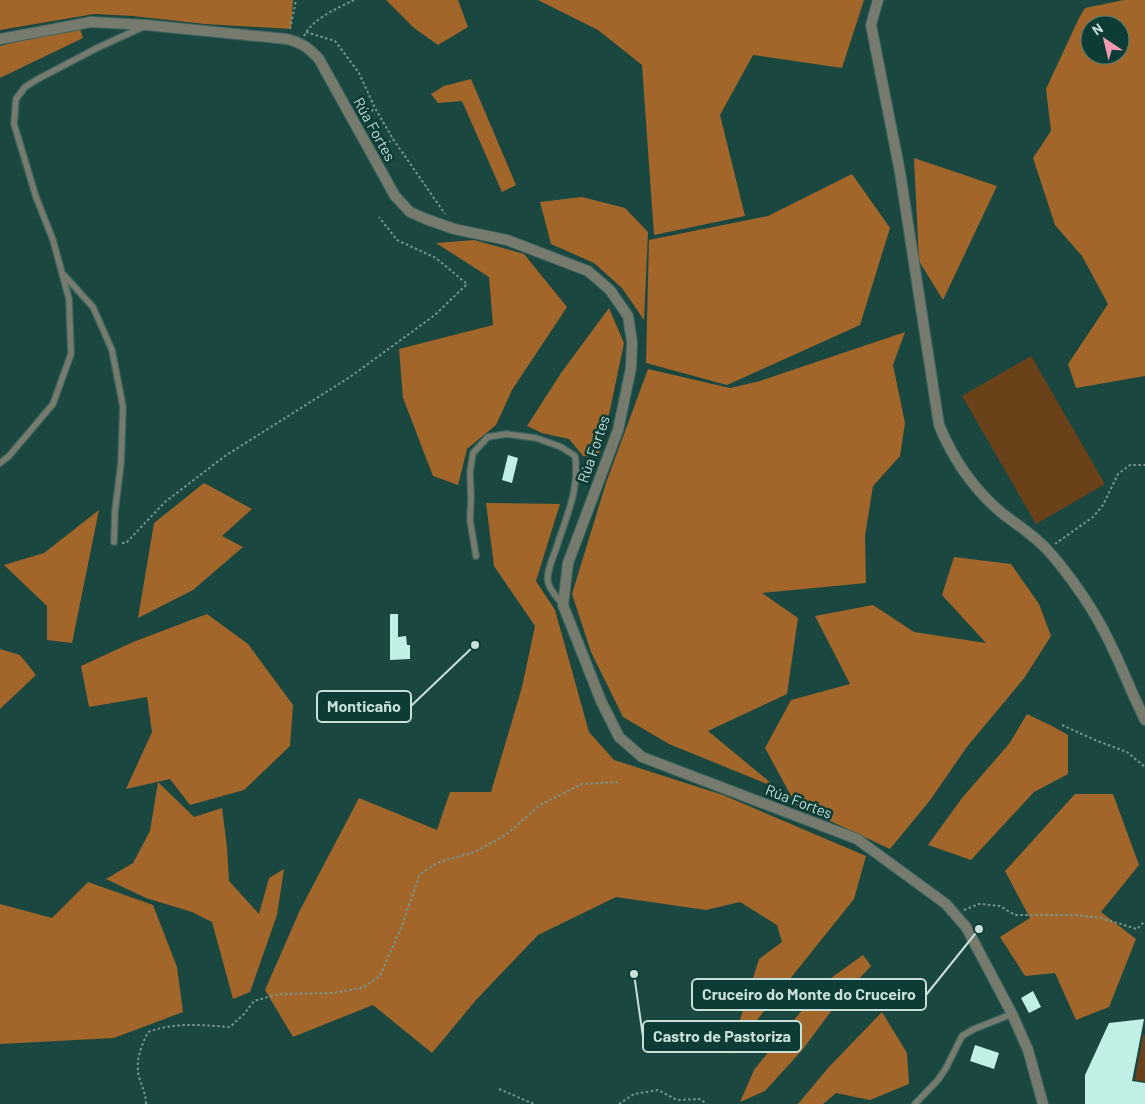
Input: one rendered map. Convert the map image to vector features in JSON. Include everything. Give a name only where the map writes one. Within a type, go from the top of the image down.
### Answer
[{"type":"street","points":[[878,0],[871,25],[900,172],[939,425],[948,447],[962,470],[981,494],[1003,514],[1025,529],[1047,550],[1069,578],[1108,638],[1145,720]]},
{"type":"street","points":[[0,39],[91,22],[146,25],[288,39],[301,42]]},
{"type":"street","name":"Rúa Fortes","points":[[301,42],[319,59],[395,196],[410,212],[454,229],[506,240],[588,271],[610,290],[628,316],[632,342],[631,368],[618,430],[568,563],[563,604],[601,702],[619,737],[642,757],[857,839],[946,904],[966,927],[1012,1014],[1028,1050],[1043,1104]]},
{"type":"lane","points":[[0,463],[9,456],[53,404],[71,354],[69,299],[14,124],[16,99],[25,87],[38,79],[96,48],[146,25]]},
{"type":"lane","points":[[62,272],[93,307],[112,350],[123,407],[121,463],[115,511],[114,542]]},
{"type":"lane","points":[[476,556],[470,520],[470,472],[473,452],[488,437],[506,434],[536,438],[561,447],[575,456],[577,472],[572,502],[552,561],[548,580],[551,589],[563,604]]},
{"type":"lane","points":[[915,1104],[938,1080],[962,1036],[974,1029],[1012,1014]]},
{"type":"path","points":[[288,39],[296,0]]},
{"type":"path","points":[[301,42],[306,32],[322,18],[354,0]]},
{"type":"path","points":[[306,32],[336,41],[359,73],[392,139],[454,229]]},
{"type":"path","points":[[356,126],[375,108]]},
{"type":"path","points":[[372,154],[392,139]]},
{"type":"path","points":[[114,542],[126,543],[165,502],[225,456],[350,377],[435,315],[467,284],[436,258],[396,240],[379,217]]},
{"type":"path","points":[[1047,550],[1093,517],[1103,505],[1118,474],[1130,465],[1145,465]]},
{"type":"path","points":[[1062,725],[1127,752],[1145,767]]},
{"type":"path","points":[[146,1104],[146,1095],[139,1076],[139,1051],[148,1032],[162,1026],[190,1024],[230,1027],[254,1001],[279,994],[333,993],[362,988],[380,976],[402,925],[420,874],[439,862],[475,852],[507,834],[540,804],[582,784],[620,782]]},
{"type":"path","points":[[954,914],[979,904],[1000,906],[1015,916],[1076,915],[1101,918],[1137,929],[1145,921]]},
{"type":"path","points":[[499,1089],[534,1104]]},
{"type":"path","points":[[619,1104],[634,1094],[658,1090],[677,1100],[700,1099],[707,1104]]},
{"type":"shaded area","points":[[0,0],[293,0],[291,29],[205,24],[133,16],[94,14],[0,30]]},
{"type":"shaded area","points":[[386,0],[458,0],[468,27],[438,45],[414,28]]},
{"type":"shaded area","points":[[538,0],[864,0],[842,68],[753,55],[720,115],[745,216],[654,235],[642,65],[598,30]]},
{"type":"shaded area","points":[[1124,0],[1145,0],[1145,376],[1076,388],[1068,364],[1108,304],[1082,256],[1055,225],[1033,158],[1051,131],[1046,89],[1080,16],[1080,65],[1130,65],[1130,15],[1081,15],[1085,8]]},
{"type":"shaded area","points":[[79,26],[83,38],[0,78],[0,46]]},
{"type":"shaded area","points":[[471,79],[516,185],[502,192],[462,101],[438,103],[431,94],[444,86]]},
{"type":"shaded area","points":[[914,158],[997,186],[943,300],[919,261]]},
{"type":"shaded area","points":[[852,174],[890,228],[860,325],[727,385],[646,363],[649,240],[768,216]]},
{"type":"shaded area","points":[[582,197],[625,208],[648,232],[644,320],[622,288],[594,263],[551,244],[540,202]]},
{"type":"shaded area","points":[[474,240],[524,254],[567,307],[512,390],[496,425],[467,449],[458,485],[433,476],[403,398],[399,349],[493,325],[489,277],[436,243]]},
{"type":"shaded area","points":[[609,308],[624,343],[598,457],[583,456],[569,439],[542,433],[527,426],[561,373]]},
{"type":"shaded area","points":[[905,332],[893,365],[905,423],[900,456],[873,486],[865,536],[866,583],[762,593],[798,618],[787,694],[708,731],[777,788],[669,744],[623,717],[591,652],[572,594],[606,483],[648,369],[730,388],[760,381]]},
{"type":"shaded area","points":[[1031,356],[1105,484],[1036,524],[962,396]]},
{"type":"shaded area","points":[[204,483],[252,509],[222,536],[243,547],[193,590],[138,618],[154,523]]},
{"type":"shaded area","points":[[486,503],[560,504],[536,581],[555,610],[589,732],[614,760],[723,795],[866,856],[854,899],[729,1055],[759,959],[782,942],[777,925],[740,902],[706,910],[616,897],[538,935],[476,1000],[432,1053],[373,1005],[293,1037],[265,990],[300,910],[359,798],[437,830],[450,792],[491,792],[522,687],[535,626],[494,566]]},
{"type":"shaded area","points":[[99,510],[72,643],[47,640],[47,606],[4,565],[44,553]]},
{"type":"shaded area","points":[[954,557],[1011,564],[1039,604],[1051,636],[1025,677],[966,748],[931,799],[890,849],[796,805],[765,748],[791,700],[850,684],[815,616],[873,605],[914,632],[986,643],[942,595]]},
{"type":"shaded area","points":[[207,614],[248,644],[293,705],[290,746],[244,790],[190,805],[170,779],[126,789],[152,732],[147,697],[89,707],[81,666],[133,642]]},
{"type":"shaded area","points":[[0,649],[20,655],[36,675],[0,709]]},
{"type":"shaded area","points":[[1027,714],[1068,735],[1068,774],[1034,792],[971,860],[928,845],[962,798],[1009,744]]},
{"type":"shaded area","points":[[158,782],[194,817],[222,808],[229,881],[259,914],[269,878],[284,869],[277,915],[250,992],[233,999],[212,922],[192,912],[146,898],[106,879],[133,863],[150,831]]},
{"type":"shaded area","points":[[1075,794],[1113,794],[1139,865],[1101,912],[1136,939],[1109,1007],[1076,1020],[1055,973],[1025,976],[1000,937],[1030,918],[1005,871]]},
{"type":"shaded area","points":[[88,882],[153,905],[177,967],[183,1012],[114,1038],[0,1044],[0,904],[52,918]]},
{"type":"shaded area","points":[[863,955],[871,966],[841,998],[803,1049],[765,1091],[740,1102],[754,1070],[824,983]]},
{"type":"shaded area","points":[[882,1012],[907,1053],[909,1084],[870,1100],[836,1093],[823,1104],[798,1104],[828,1068]]},
{"type":"shaded area","points":[[1143,1035],[1145,1035],[1145,1082],[1135,1080]]},
{"type":"building","points":[[508,455],[518,458],[512,483],[502,480]]},
{"type":"building","points":[[390,614],[398,614],[398,637],[406,636],[407,645],[410,645],[410,659],[390,660]]},
{"type":"building","points":[[1033,991],[1041,1007],[1029,1013],[1021,998]]},
{"type":"building","points":[[1144,1019],[1132,1081],[1145,1083],[1145,1104],[1085,1104],[1085,1075],[1109,1023]]},
{"type":"building","points":[[975,1045],[999,1053],[994,1069],[970,1061]]},
{"type":"place","name":"Monticaño","points":[[475,645]]},
{"type":"place","name":"Cruceiro do Monte do Cruceiro","points":[[979,929]]},
{"type":"place","name":"Castro de Pastoriza","points":[[634,974]]}]
